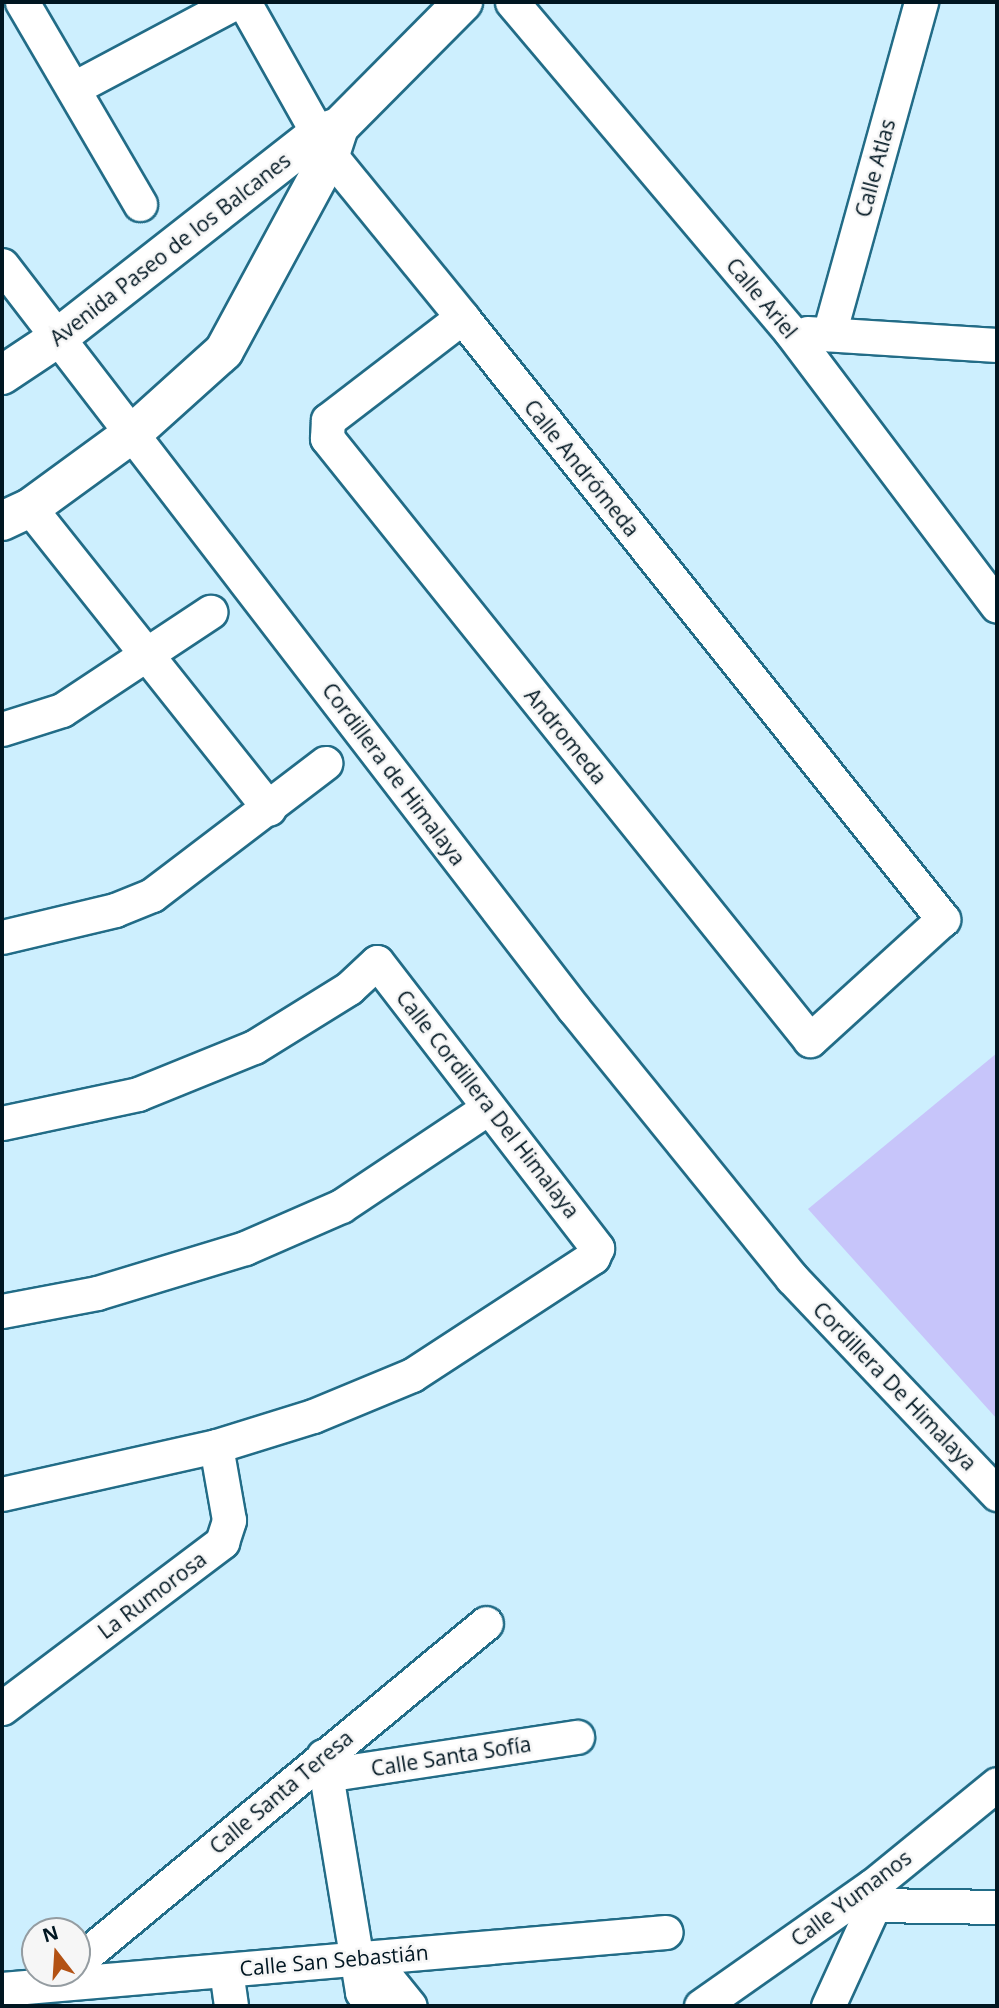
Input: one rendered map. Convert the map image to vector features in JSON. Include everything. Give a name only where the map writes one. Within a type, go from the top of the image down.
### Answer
[{"type":"street","points":[[22,2],[140,204]]},
{"type":"street","points":[[74,88],[236,2]]},
{"type":"street","name":"Calle Andrómeda","points":[[244,2],[329,139],[462,317],[943,919]]},
{"type":"street","name":"Avenida Paseo de los Balcanes","points":[[2,375],[56,339],[329,139],[463,2]]},
{"type":"street","name":"Calle Ariel","points":[[512,2],[790,331],[997,606]]},
{"type":"street","name":"Calle Atlas","points":[[829,334],[921,2]]},
{"type":"street","name":"Avenida Paseo de los Balcanes","points":[[16,514],[133,433],[224,351],[329,139]]},
{"type":"street","name":"Cordillera de Himalaya","points":[[2,265],[56,339],[133,433],[574,1009],[792,1278]]},
{"type":"street","name":"Andromeda","points":[[462,317],[328,420],[324,428],[335,448],[810,1040],[943,919]]},
{"type":"street","points":[[790,331],[997,345]]},
{"type":"street","points":[[16,514],[149,656],[269,809]]},
{"type":"street","points":[[2,729],[62,710],[149,656],[210,612]]},
{"type":"street","points":[[2,937],[115,910],[152,895],[269,809],[326,763]]},
{"type":"street","name":"Calle Cordillera Del Himalaya","points":[[2,1123],[138,1094],[254,1047],[349,988],[377,962],[597,1248],[593,1257],[412,1375],[313,1416],[216,1446]]},
{"type":"street","points":[[2,1311],[97,1293],[245,1248],[341,1206],[488,1108]]},
{"type":"street","name":"Cordillera De Himalaya","points":[[792,1278],[997,1494]]},
{"type":"street","points":[[2,1494],[216,1446]]},
{"type":"street","name":"La Rumorosa","points":[[2,1707],[222,1542],[229,1520],[216,1446]]},
{"type":"street","name":"Calle Santa Teresa","points":[[91,1951],[324,1766],[485,1623]]},
{"type":"street","name":"Calle Santa Sofía","points":[[324,1766],[578,1737]]},
{"type":"street","points":[[324,1766],[362,1992],[373,2006]]},
{"type":"street","name":"Calle Yumanos","points":[[701,2006],[873,1896],[997,1784]]},
{"type":"street","points":[[828,2006],[873,1896],[997,1907]]},
{"type":"street","name":"Calle San Sebastián","points":[[91,1972],[226,1970],[666,1932]]},
{"type":"street","points":[[357,1957],[387,1978],[410,2006]]},
{"type":"street","points":[[226,1970],[231,2006]]},
{"type":"street","name":"Calle San Sebastián","points":[[2,1989],[21,1984]]},
{"type":"shaded area","points":[[997,1053],[997,1419],[808,1209]]}]
